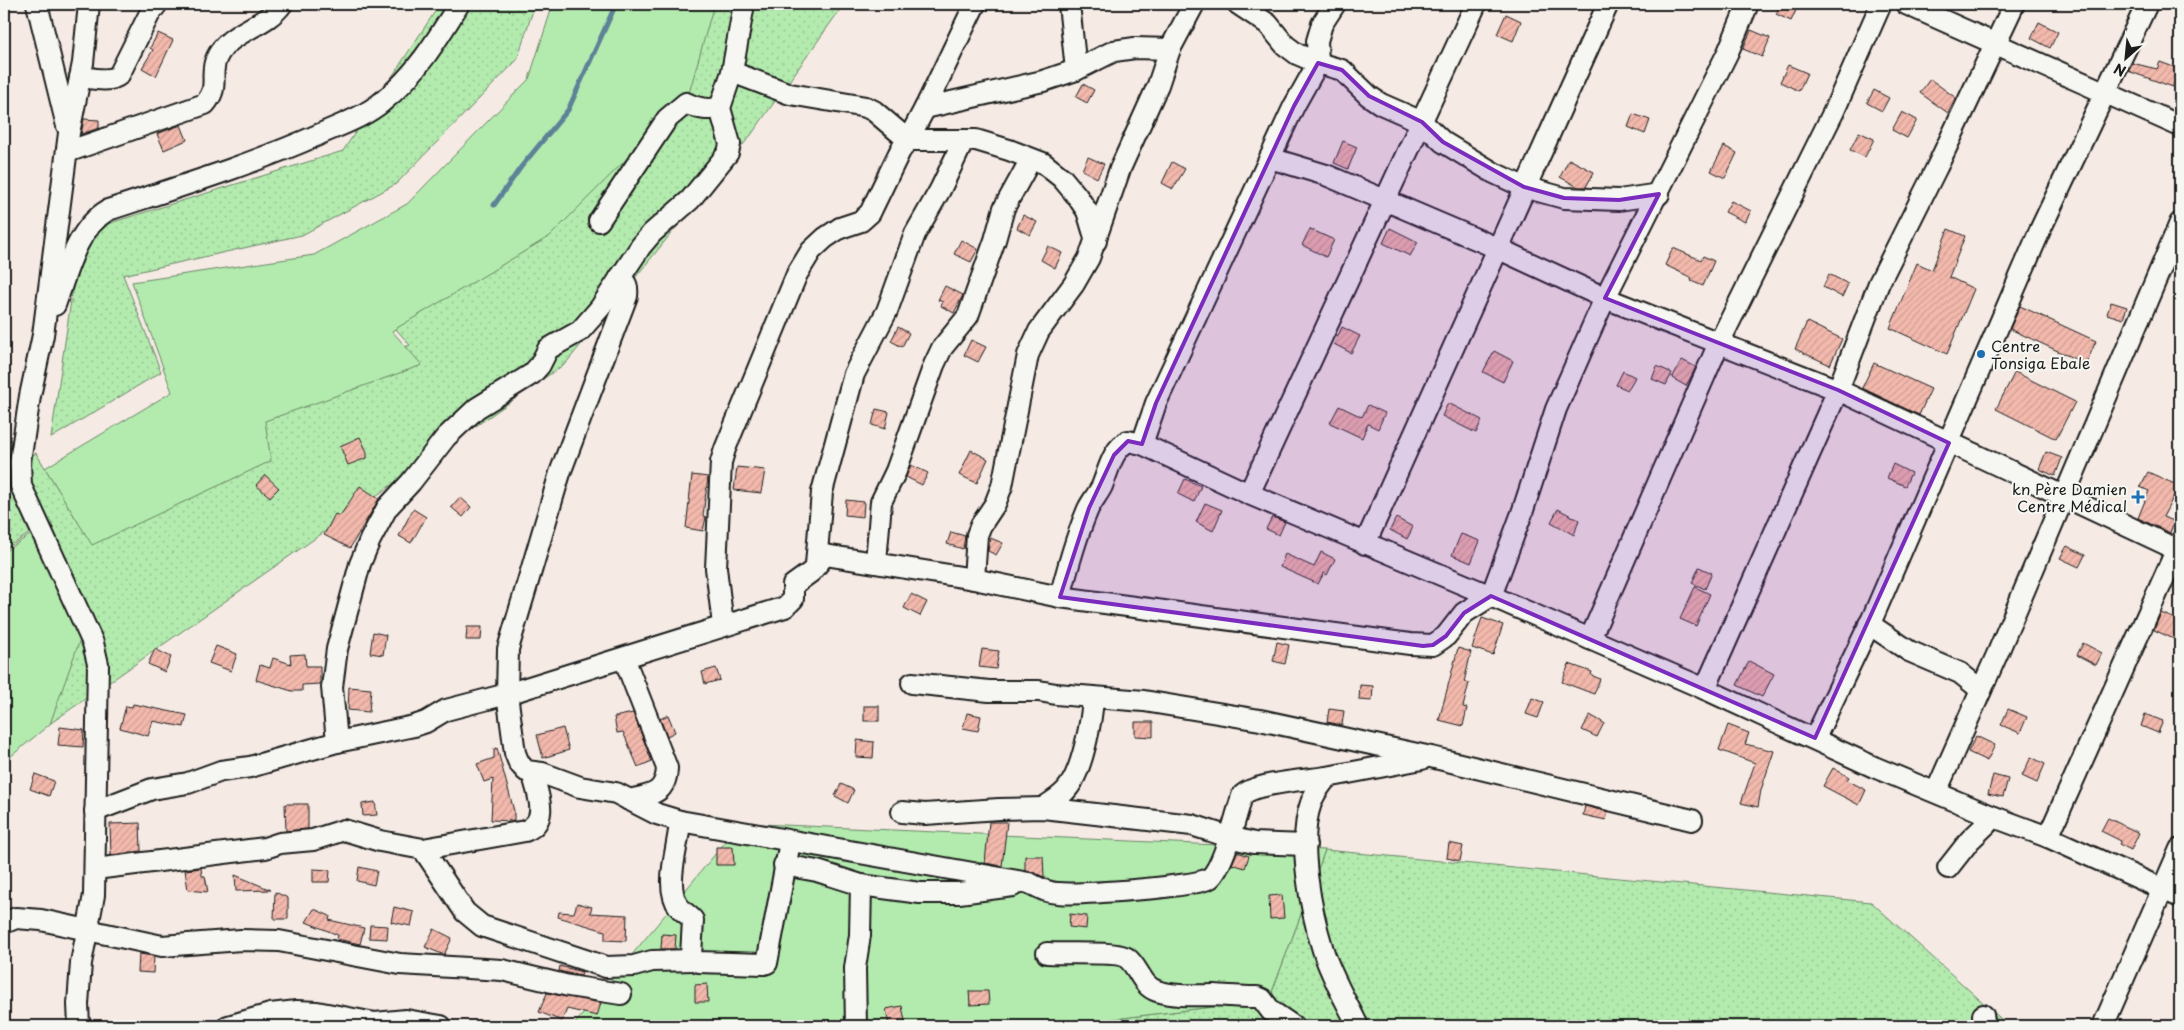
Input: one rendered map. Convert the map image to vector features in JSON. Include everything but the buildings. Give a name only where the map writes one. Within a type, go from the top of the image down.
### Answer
[{"type":"street","points":[[37,4],[68,142]]},
{"type":"street","points":[[79,1026],[78,1004],[81,963],[94,895],[98,683],[96,657],[93,644],[12,483],[20,462],[30,396],[43,335],[68,142],[80,77],[89,4]]},
{"type":"street","points":[[80,77],[108,79],[119,75],[150,12],[157,4]]},
{"type":"street","points":[[68,142],[205,104],[212,96],[217,56],[236,37],[266,19],[282,4]]},
{"type":"street","points":[[43,335],[80,239],[96,217],[108,210],[272,155],[365,114],[394,92],[412,74],[430,51],[459,4]]},
{"type":"street","points":[[337,742],[332,687],[337,649],[349,598],[360,564],[387,508],[412,482],[446,437],[458,425],[477,408],[532,374],[540,365],[548,349],[580,331],[600,308],[641,246],[652,233],[690,200],[728,153],[730,144],[720,108],[732,72],[744,4]]},
{"type":"street","points":[[723,626],[716,568],[716,550],[721,462],[725,449],[797,274],[811,251],[825,238],[840,228],[861,221],[870,213],[900,152],[925,108],[975,4]]},
{"type":"street","points":[[1069,4],[1076,70]]},
{"type":"street","points":[[974,579],[977,535],[981,525],[995,504],[1002,486],[1028,355],[1039,331],[1074,284],[1096,241],[1120,169],[1158,85],[1170,50],[1194,4]]},
{"type":"street","points":[[1238,4],[1268,24],[1285,45],[1297,54],[1342,70],[1380,104],[1422,122],[1443,142],[1494,173],[1524,187],[1564,198],[1619,200],[1659,194]]},
{"type":"street","points":[[1142,444],[1156,403],[1294,106],[1318,63],[1317,41],[1322,24],[1335,4]]},
{"type":"street","points":[[1249,494],[1476,4]]},
{"type":"street","points":[[1365,544],[1524,187],[1608,4]]},
{"type":"street","points":[[95,811],[152,789],[188,782],[221,770],[250,767],[337,742],[414,726],[426,722],[446,710],[507,694],[784,607],[793,599],[793,585],[811,572],[825,555],[830,554],[845,559],[876,562],[974,579],[1060,597],[1423,646],[1433,645],[1446,636],[1464,613],[1491,596],[1522,513],[1556,409],[1605,298],[1659,194],[1728,52],[1748,4]]},
{"type":"street","points":[[1590,639],[1719,343],[1834,111],[1881,4]]},
{"type":"street","points":[[1906,4],[2180,126]]},
{"type":"street","points":[[1705,689],[1838,390],[1879,283],[1937,167],[2014,4]]},
{"type":"street","points":[[1815,738],[1869,624],[2041,228],[2147,4]]},
{"type":"street","points":[[925,108],[1026,85],[1076,70],[1114,51],[1135,48],[1170,50]]},
{"type":"street","points":[[732,72],[790,94],[866,107],[874,111],[908,140],[984,142],[1042,164],[1062,178],[1077,196],[1087,212],[1096,241]]},
{"type":"street","points":[[599,221],[667,119],[686,104],[703,109],[720,108]]},
{"type":"street","points":[[816,565],[822,492],[854,374],[887,311],[915,234],[940,190],[964,140]]},
{"type":"street","points":[[1270,158],[1326,175],[1497,248],[1605,298],[1838,390],[2064,496],[2179,547],[2149,609],[2048,837]]},
{"type":"street","points":[[876,562],[881,502],[896,471],[934,365],[942,348],[968,316],[995,240],[1004,208],[1031,159]]},
{"type":"street","points":[[1936,792],[2180,223]]},
{"type":"street","points":[[620,277],[628,289],[627,296],[554,491],[508,649],[507,694],[515,753],[519,763],[526,771],[542,772],[580,787],[616,793],[657,814],[680,821],[1029,883],[1058,893],[1151,889],[1205,881],[1213,874],[1229,837],[1242,796],[1246,792],[1259,787],[1327,777],[1431,757]]},
{"type":"street","points":[[1060,597],[1089,508],[1114,455],[1119,446],[1128,441],[1142,444],[1249,494],[1705,689],[1815,738],[1874,767],[1994,817],[2048,837],[2171,893]]},
{"type":"street","points":[[1869,624],[1909,651],[1960,673],[1981,690]]},
{"type":"street","points":[[624,658],[666,768],[666,780],[660,790],[650,795],[629,800]]},
{"type":"street","points":[[912,683],[989,691],[1039,690],[1056,694],[1144,701],[1260,720],[1431,757],[1692,820]]},
{"type":"street","points":[[1043,808],[1066,790],[1079,768],[1092,716],[1093,697]]},
{"type":"street","points":[[95,869],[265,848],[294,841],[312,840],[344,830],[380,841],[423,849],[533,828],[538,823],[540,806],[532,772]]},
{"type":"street","points":[[1327,777],[1311,802],[1308,813],[1305,859],[1323,951],[1358,1026]]},
{"type":"street","points":[[902,812],[925,814],[1043,808],[1192,825],[1229,837],[1254,842],[1306,845]]},
{"type":"street","points":[[1948,868],[1970,840],[1994,817]]},
{"type":"street","points":[[680,821],[680,838],[672,883],[674,899],[680,909],[688,913],[693,920],[691,956],[694,960]]},
{"type":"street","points":[[423,849],[465,912],[482,926],[606,967],[634,966],[652,961],[694,960],[698,962],[764,964],[768,962],[784,865],[790,842]]},
{"type":"street","points":[[2103,1026],[2171,893],[2180,848]]},
{"type":"street","points":[[784,865],[817,871],[861,885],[920,893],[960,893],[1029,883]]},
{"type":"street","points":[[856,1026],[855,968],[860,935],[861,885]]},
{"type":"street","points":[[4,923],[16,918],[31,918],[162,946],[241,940],[279,941],[400,964],[502,970],[569,986],[621,994]]},
{"type":"street","points":[[1047,953],[1079,955],[1111,953],[1122,955],[1128,958],[1148,987],[1155,991],[1178,995],[1257,997],[1262,999],[1271,1011],[1293,1026]]},
{"type":"street","points":[[228,1026],[270,1014],[297,1011],[317,1012],[375,1023],[406,1020],[441,1026]]},
{"type":"highlighted area","points":[[1318,63],[1342,70],[1369,96],[1422,122],[1443,142],[1524,187],[1564,198],[1619,200],[1659,194],[1605,298],[1838,390],[1949,443],[1815,738],[1491,596],[1464,613],[1446,636],[1433,645],[1423,646],[1060,597],[1089,508],[1114,455],[1128,441],[1142,444],[1156,403],[1294,106]]},
{"type":"green space","points":[[440,4],[535,4],[517,60],[396,184],[302,235],[123,275],[161,372],[51,438],[81,232],[343,151]]},
{"type":"green space","points":[[553,4],[714,4],[688,97],[550,236],[392,331],[422,365],[265,421],[271,461],[92,545],[45,468],[172,392],[132,282],[314,255],[407,204],[529,79]]},
{"type":"green space","points":[[697,4],[844,4],[751,135],[566,363],[48,725],[36,529],[4,550],[4,477],[36,453],[80,525],[253,401],[410,345],[380,311]]},
{"type":"green space","points":[[39,529],[84,628],[50,724],[4,762],[4,552]]},
{"type":"green space","points":[[741,823],[1325,850],[1269,1000],[1057,1026],[573,1026]]},
{"type":"green space","points":[[1325,850],[1871,902],[2009,1026],[1057,1026],[1269,1000]]},
{"type":"waterway","points":[[494,205],[521,167],[568,110],[616,4]]},
{"type":"place","name":"Centre Tonsiga Ebale","points":[[1981,354]]},
{"type":"place","name":"kn Père Damien Centre Médical","points":[[2138,497]]}]
